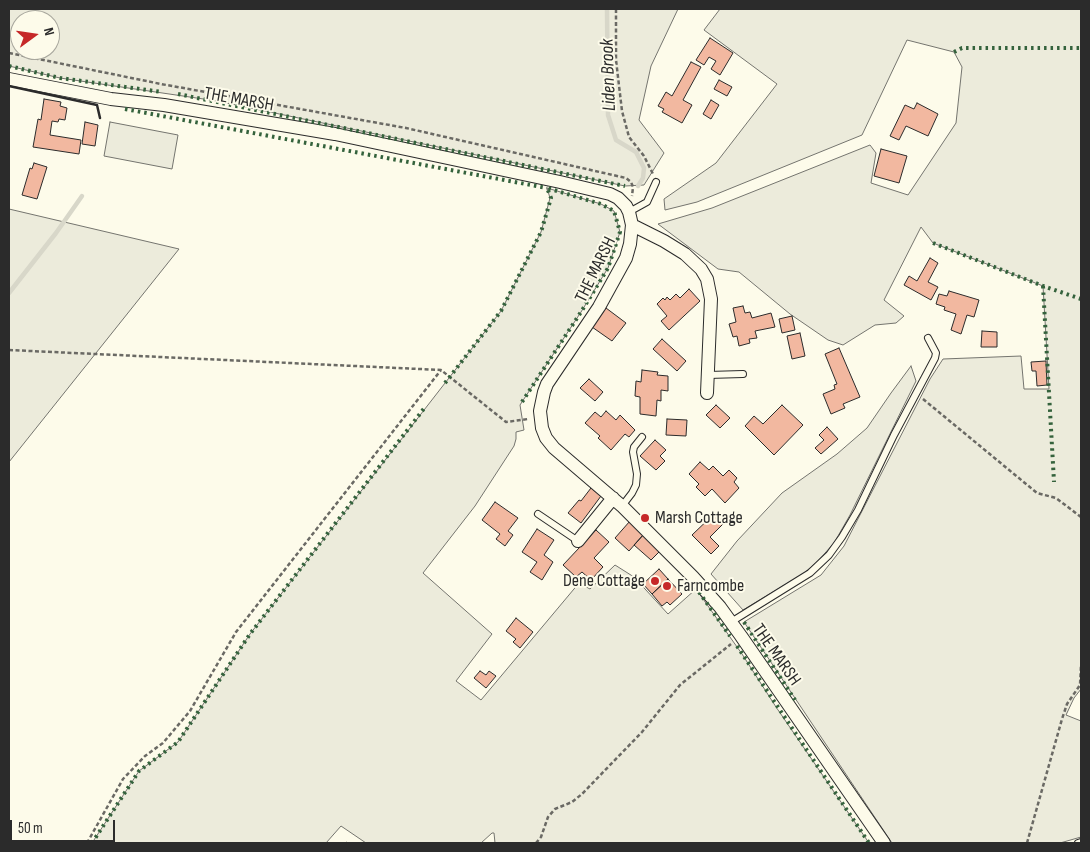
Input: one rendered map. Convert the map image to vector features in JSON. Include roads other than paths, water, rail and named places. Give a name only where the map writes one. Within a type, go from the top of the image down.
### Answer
[{"type":"street","name":"THE MARSH","points":[[9,79],[103,98],[164,105],[344,136],[610,194],[618,198],[628,209],[632,225],[626,258],[599,307],[547,384],[541,401],[540,417],[544,433],[554,448],[617,502],[693,577],[731,622],[884,843]]},
{"type":"street","points":[[632,225],[685,254],[702,269],[707,279],[711,299],[707,394]]},
{"type":"street","points":[[578,541],[617,502]]},
{"type":"lane","points":[[628,209],[647,202],[656,182]]},
{"type":"lane","points":[[731,622],[799,581],[821,564],[829,555],[858,510],[935,358],[936,353],[928,338]]},
{"type":"lane","points":[[708,375],[744,374]]},
{"type":"lane","points":[[617,502],[636,485],[637,474],[633,452],[634,447],[642,437]]},
{"type":"lane","points":[[538,514],[578,541]]},
{"type":"waterway","name":"Liden Brook","points":[[607,9],[608,115],[616,140],[636,152],[644,168],[643,178],[638,186]]},
{"type":"waterway","points":[[9,293],[82,196]]},
{"type":"place","name":"Marsh Cottage","points":[[645,518]]},
{"type":"place","name":"Dene Cottage","points":[[655,581]]},
{"type":"place","name":"Farncombe","points":[[667,586]]}]
